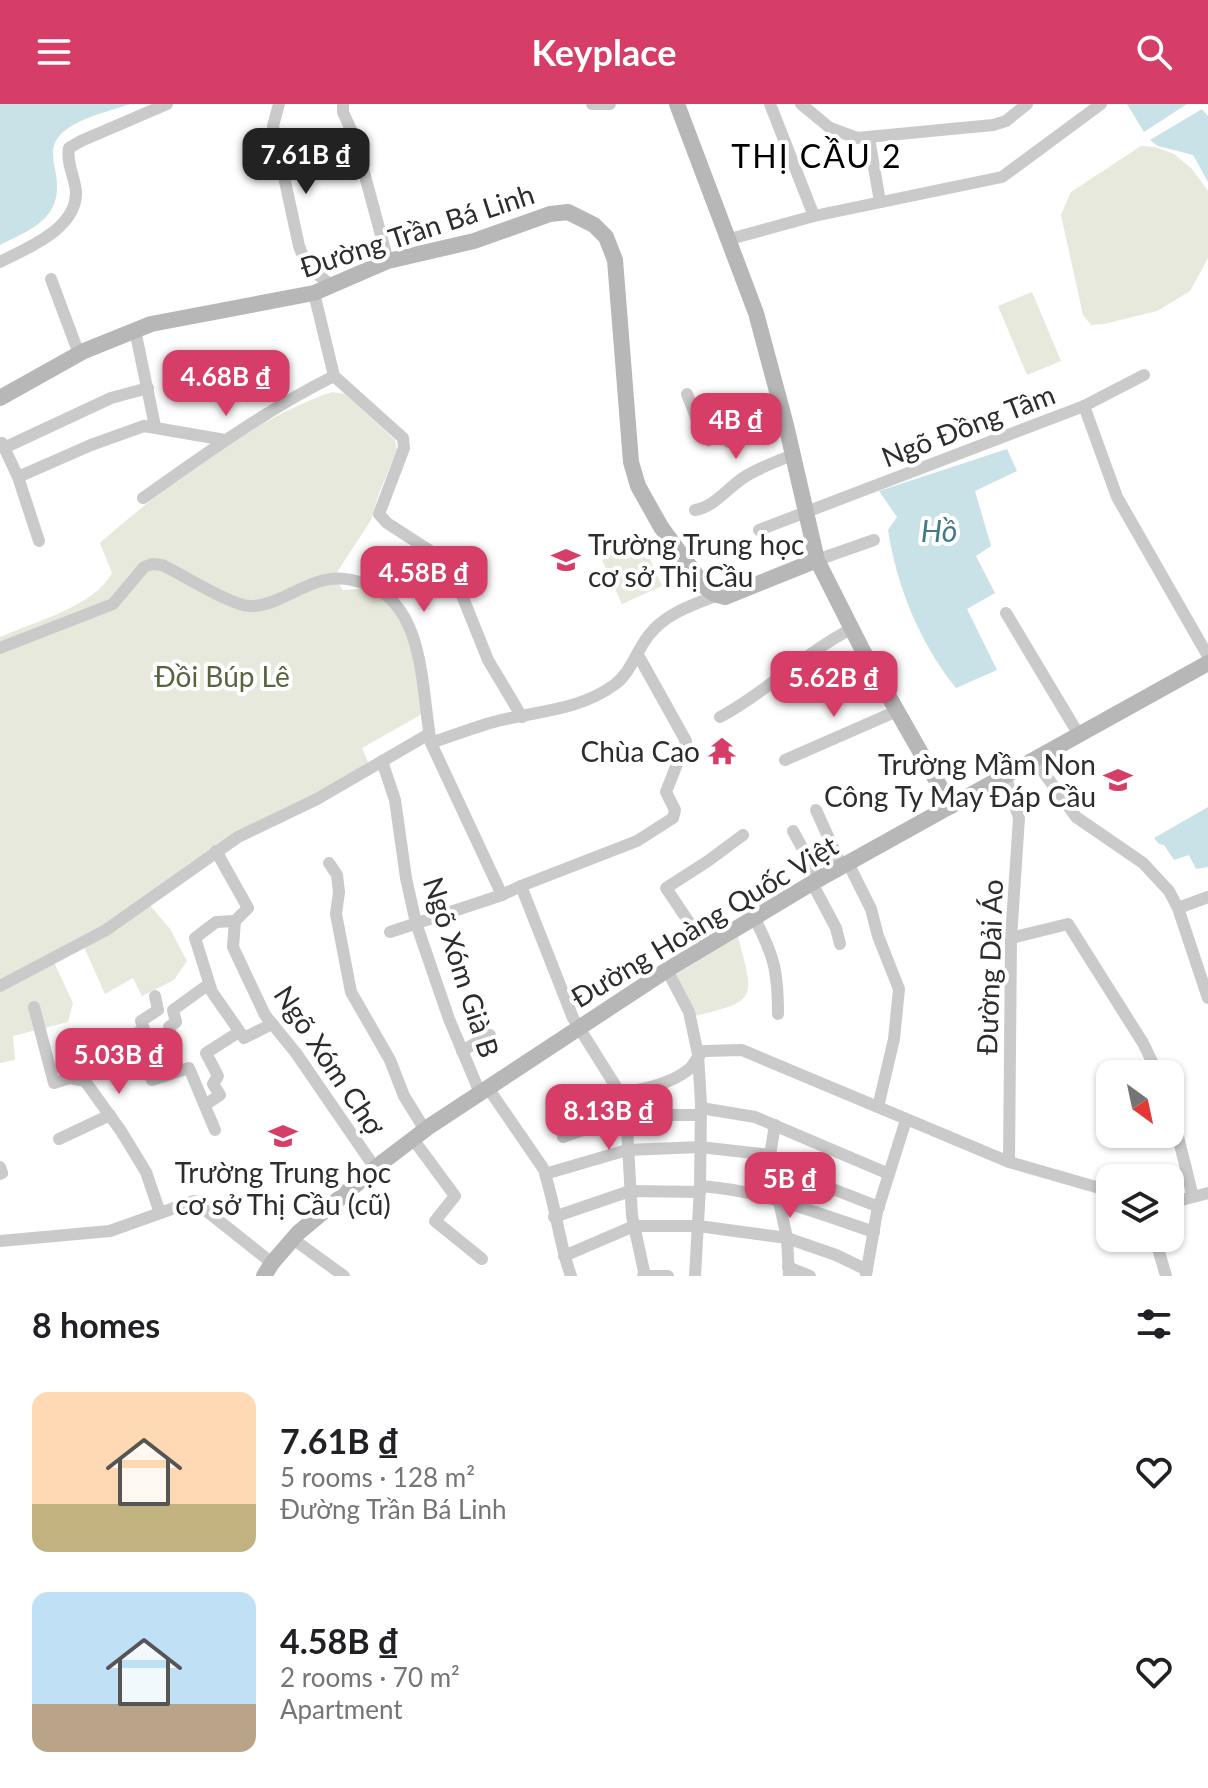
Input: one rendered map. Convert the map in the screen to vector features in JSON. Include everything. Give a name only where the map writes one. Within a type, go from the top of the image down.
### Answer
[{"type":"street","points":[[0,262],[52,233],[68,214],[76,195],[67,153],[69,148],[167,104]]},
{"type":"street","points":[[279,104],[273,126],[299,246],[304,262],[332,285]]},
{"type":"street","points":[[343,104],[388,261]]},
{"type":"street","points":[[592,104],[610,104]]},
{"type":"street","points":[[677,104],[756,313],[817,560],[951,806]]},
{"type":"street","points":[[770,104],[814,216]]},
{"type":"street","points":[[801,104],[830,128],[857,138],[993,125],[1006,121],[1027,104]]},
{"type":"street","points":[[730,239],[814,216],[1002,177],[1102,105]]},
{"type":"street","points":[[869,138],[880,202]]},
{"type":"street","name":"Đường Trần Bá Linh","points":[[3,392],[79,354],[151,324],[314,293],[388,261],[474,241],[538,217],[560,212],[577,216],[601,231],[611,248],[617,270],[631,462],[638,486],[661,527],[709,591],[718,595]]},
{"type":"street","points":[[51,279],[79,354]]},
{"type":"street","points":[[314,293],[334,376],[403,438],[404,448],[379,514],[387,523],[449,563],[488,660],[522,717]]},
{"type":"street","points":[[135,330],[155,426]]},
{"type":"street","name":"Ngõ Đồng Tâm","points":[[759,530],[1084,406],[1144,375]]},
{"type":"street","points":[[143,498],[225,440],[299,393],[334,376]]},
{"type":"street","points":[[39,541],[18,477],[3,444],[111,398],[148,388]]},
{"type":"street","points":[[687,394],[709,440],[724,434],[729,442],[786,425]]},
{"type":"street","points":[[1084,406],[1117,497],[1208,656]]},
{"type":"street","points":[[18,477],[144,426],[225,440]]},
{"type":"street","points":[[695,510],[706,508],[760,468],[793,455]]},
{"type":"street","points":[[0,986],[106,930],[216,851],[259,826],[317,799],[382,761],[430,738],[581,704],[617,683],[648,636],[680,610],[718,595],[735,594],[874,540]]},
{"type":"street","points":[[0,648],[113,604],[144,567],[152,564],[162,565],[235,602],[252,606],[321,581],[345,577],[376,588],[387,595],[406,617],[415,644],[430,738],[502,895]]},
{"type":"street","points":[[1006,613],[1079,735]]},
{"type":"street","points":[[720,717],[746,704],[805,657],[853,628]]},
{"type":"street","points":[[390,932],[502,895],[637,841],[673,818],[675,810],[666,792],[686,741],[638,655]]},
{"type":"street","points":[[805,657],[825,691]]},
{"type":"street","name":"Đường Hoàng Quốc Việt","points":[[268,1270],[293,1239],[419,1134],[667,970],[845,865],[1208,663]]},
{"type":"street","points":[[785,760],[897,711]]},
{"type":"street","points":[[1034,759],[1076,817],[1143,863],[1169,891],[1178,908],[1208,998]]},
{"type":"street","name":"Ngõ Xóm Già B","points":[[382,761],[395,800],[416,923],[462,1051],[484,1091],[543,1168]]},
{"type":"street","name":"Đường Dải Áo","points":[[1005,775],[1019,818],[1011,938],[1009,1162]]},
{"type":"street","points":[[816,810],[871,909],[899,989],[894,1039],[878,1107]]},
{"type":"street","points":[[793,831],[836,928],[840,944]]},
{"type":"street","points":[[705,946],[666,888],[743,835]]},
{"type":"street","name":"Ngõ Xóm Chợ","points":[[216,851],[248,908],[235,921],[233,947],[265,1015],[303,1063],[375,1168]]},
{"type":"street","points":[[329,863],[337,875],[339,892],[336,914],[351,992],[390,1060],[419,1134],[455,1196],[435,1221],[482,1259]]},
{"type":"street","points":[[521,886],[578,1028],[620,1093],[626,1118],[634,1226],[644,1276],[668,1276]]},
{"type":"street","points":[[1178,908],[1208,897]]},
{"type":"street","points":[[754,917],[770,945],[775,963],[778,1014]]},
{"type":"street","points":[[235,921],[216,922],[195,938],[209,984],[244,1038],[272,1024]]},
{"type":"street","points":[[1011,938],[1068,924],[1151,1060]]},
{"type":"street","points":[[667,970],[689,1012],[698,1054],[700,1189],[695,1276]]},
{"type":"street","points":[[172,1037],[169,1027],[176,1022],[173,1010],[209,984]]},
{"type":"street","points":[[155,996],[158,1010],[141,1021],[144,1029],[137,1033],[152,1080],[189,1068],[215,1130]]},
{"type":"street","points":[[34,1007],[54,1083],[70,1078],[85,1081],[146,1172],[160,1213]]},
{"type":"street","points":[[205,1105],[220,1095],[213,1084],[218,1076],[206,1053],[239,1032]]},
{"type":"street","points":[[462,1051],[490,1035]]},
{"type":"street","points":[[620,1093],[682,1075],[693,1066],[698,1054],[712,1049],[742,1050],[1009,1162],[1096,1187]]},
{"type":"street","points":[[563,1137],[610,1120],[626,1118],[701,1112],[755,1117],[889,1174]]},
{"type":"street","points":[[59,1139],[110,1115]]},
{"type":"street","points":[[564,1256],[634,1226],[698,1226],[787,1238],[836,1255],[866,1273],[879,1207],[906,1120]]},
{"type":"street","points":[[775,1125],[770,1160],[787,1238],[789,1271],[810,1276]]},
{"type":"street","points":[[571,1276],[545,1174],[627,1150],[700,1147],[770,1160],[879,1207]]},
{"type":"street","points":[[1181,1148],[1193,1197]]},
{"type":"street","points":[[0,1167],[0,1174]]},
{"type":"street","points":[[554,1217],[630,1191],[731,1188],[874,1232]]},
{"type":"street","points":[[1184,1199],[1208,1193]]},
{"type":"street","points":[[0,1241],[110,1231],[194,1201],[268,1270]]},
{"type":"street","points":[[293,1239],[344,1276]]},
{"type":"street","points":[[1159,1252],[1166,1276]]},
{"type":"green space","points":[[1141,146],[1174,154],[1192,169],[1208,191],[1208,258],[1190,291],[1157,311],[1091,325],[1083,315],[1061,215],[1071,192]]},
{"type":"green space","points":[[1032,292],[1061,361],[1027,375],[998,306]]},
{"type":"green space","name":"Đồi Búp Lê","points":[[332,392],[345,394],[395,440],[397,450],[371,520],[334,577],[343,590],[371,588],[389,599],[414,624],[431,709],[362,748],[371,769],[239,835],[149,904],[170,929],[187,961],[174,980],[142,996],[133,978],[105,994],[80,938],[50,954],[73,1003],[68,1022],[13,1036],[15,1060],[0,1063],[0,637],[78,604],[104,585],[112,573],[100,543],[180,478],[271,419]]},
{"type":"green space","points":[[642,542],[662,586],[622,604],[602,560]]},
{"type":"green space","points":[[738,937],[747,973],[746,994],[731,1006],[695,1016],[675,975]]},
{"type":"water","points":[[0,104],[130,104],[90,117],[63,132],[53,150],[57,185],[52,209],[26,232],[0,245]]},
{"type":"water","points":[[1127,104],[1187,104],[1144,132]]},
{"type":"water","points":[[1202,109],[1208,116],[1208,182],[1193,155],[1158,146],[1150,140]]},
{"type":"water","name":"Hồ","points":[[1007,449],[1017,471],[975,491],[991,546],[976,556],[995,593],[967,609],[997,670],[956,688],[921,634],[904,594],[888,530],[897,517],[879,491]]},
{"type":"water","points":[[1208,807],[1208,867],[1196,869],[1189,855],[1174,860],[1164,845],[1154,838]]},
{"type":"place","name":"Trường Trung học cơ sở Thị Cầu","points":[[566,560]]},
{"type":"place","name":"Chùa Cao","points":[[722,751]]},
{"type":"place","name":"Trường Mầm Non Công Ty May Đáp Cầu","points":[[1118,780]]},
{"type":"place","name":"Trường Trung học cơ sở Thị Cầu (cũ)","points":[[283,1136]]},
{"type":"district","name":"THỊ CẦU 2","points":[[817,155]]}]
